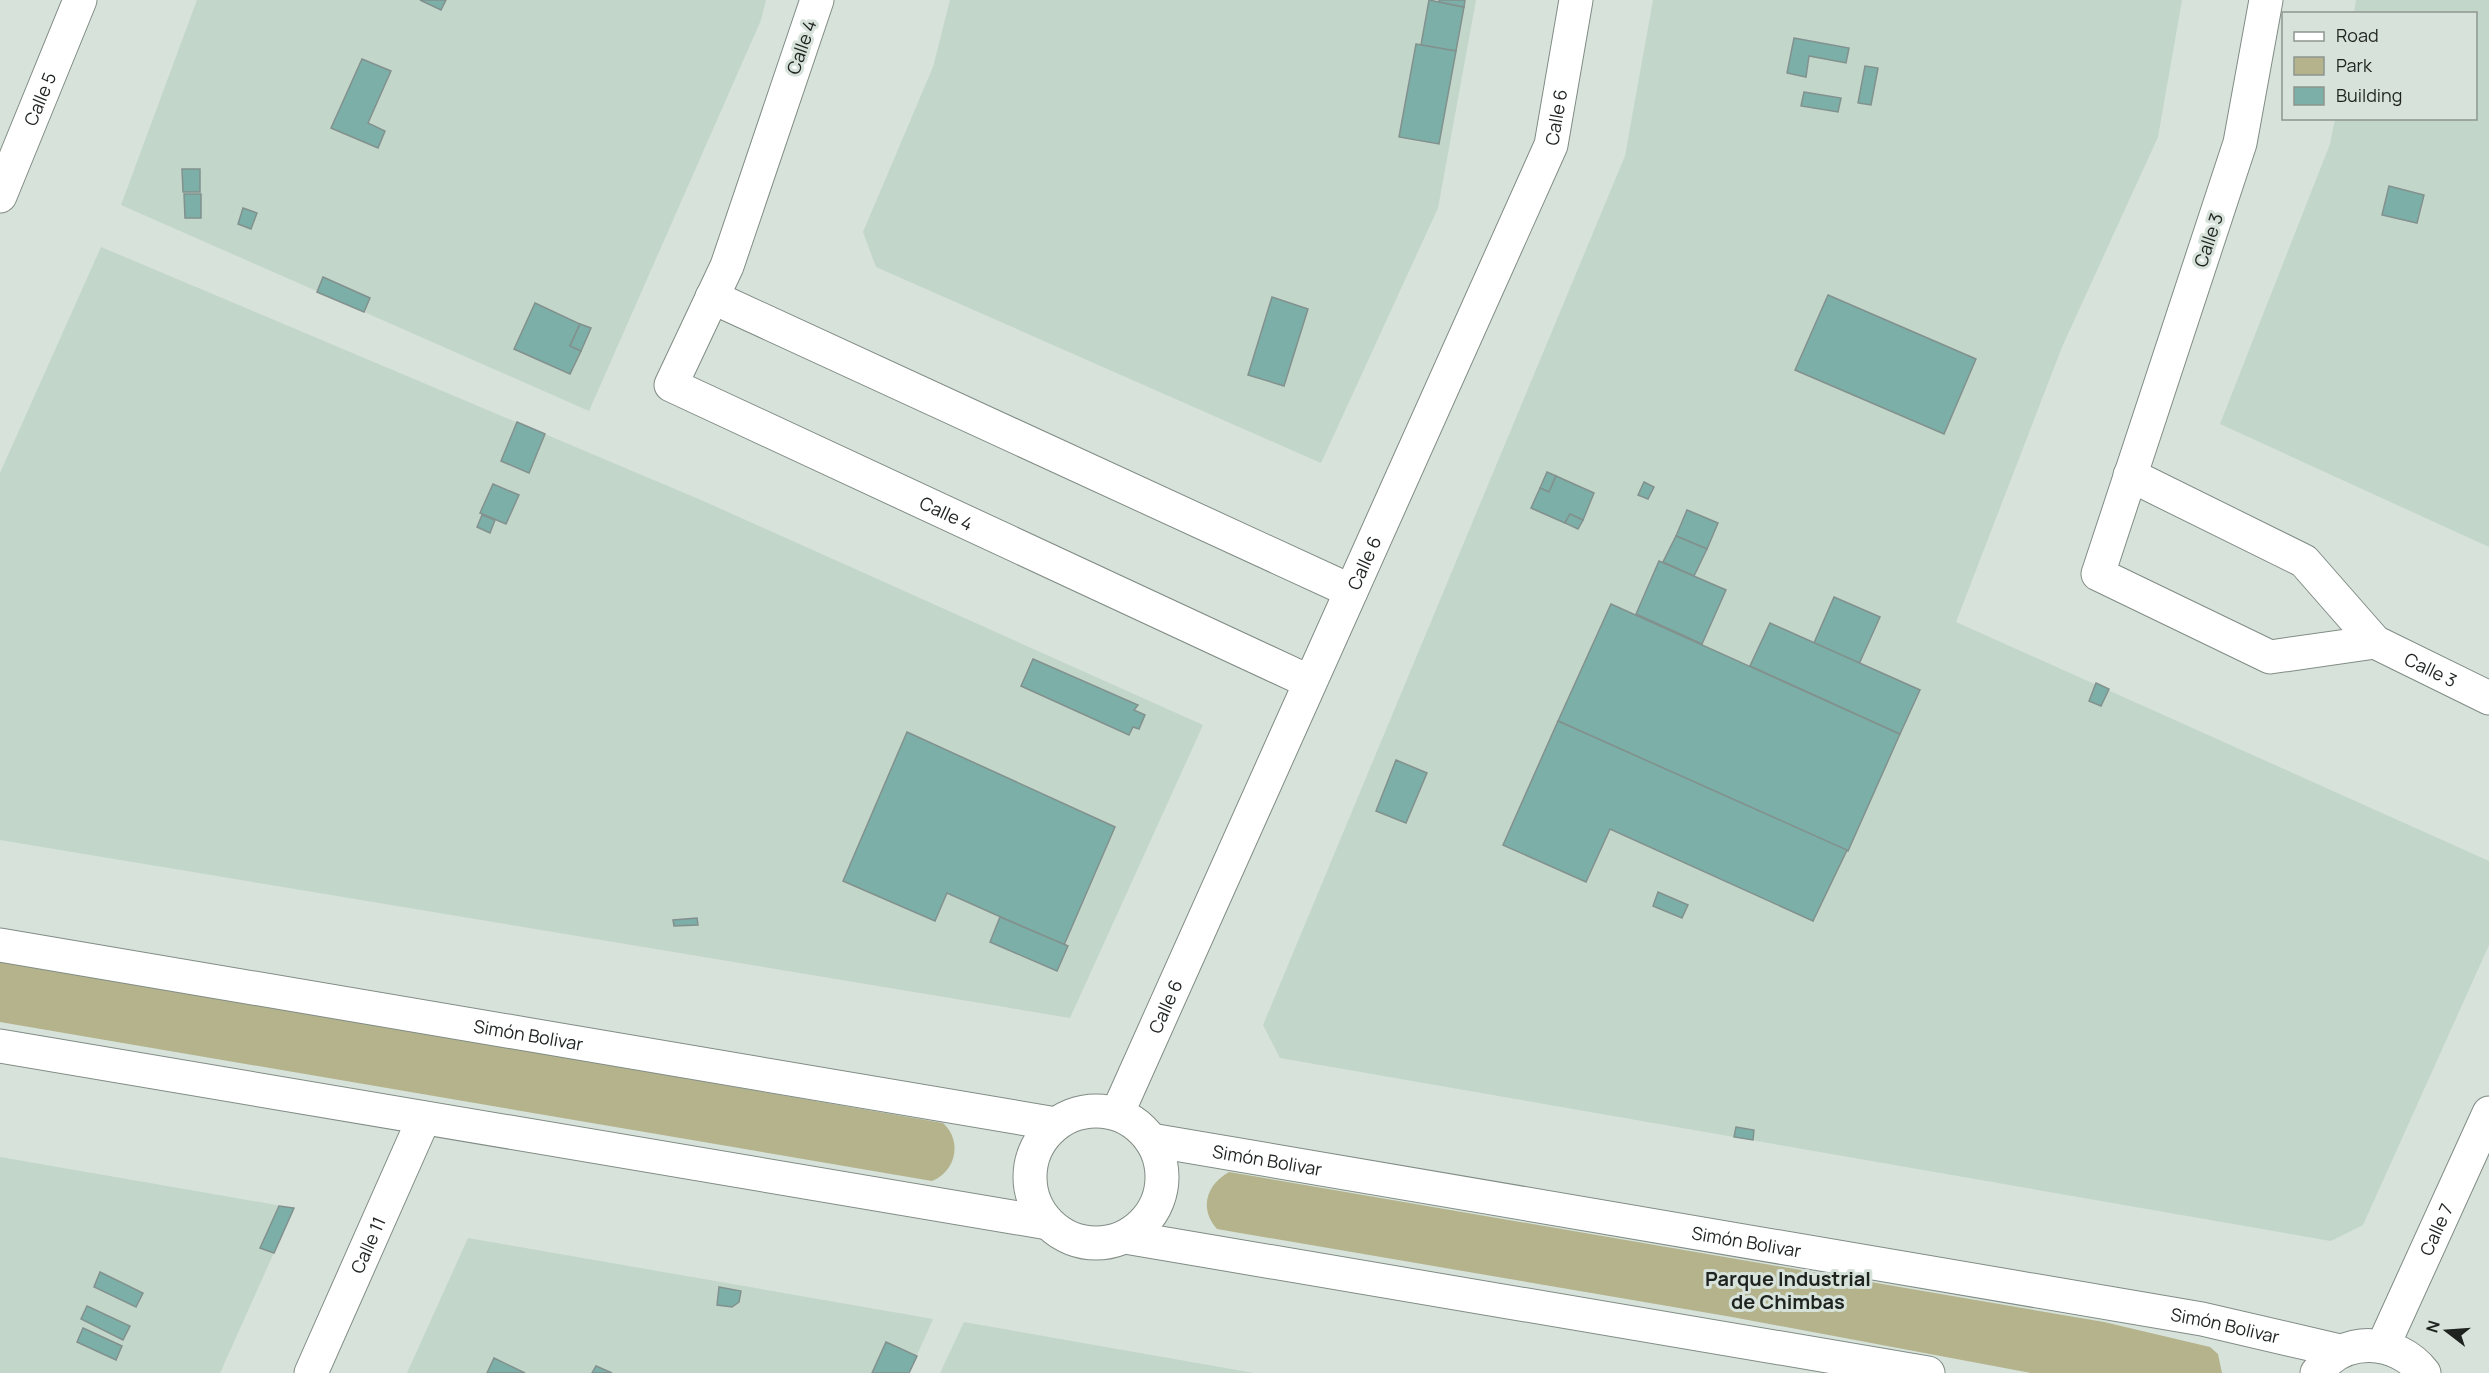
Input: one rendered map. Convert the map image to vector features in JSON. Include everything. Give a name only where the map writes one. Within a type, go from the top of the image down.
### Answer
[{"type":"street","name":"Calle 5","points":[[0,196],[80,0]]},
{"type":"street","name":"Calle 4","points":[[817,0],[727,266],[671,385],[1310,682]]},
{"type":"street","name":"Calle 6","points":[[1117,1114],[1551,145],[1575,0]]},
{"type":"street","name":"Calle 3","points":[[2266,0],[2240,143],[2098,574],[2270,657],[2375,642]]},
{"type":"street","points":[[712,297],[1351,591]]},
{"type":"street","name":"Calle 3","points":[[2130,475],[2304,561],[2375,642],[2489,698]]},
{"type":"street","name":"Simón Bolivar","points":[[0,945],[1056,1124]]},
{"type":"street","points":[[0,1046],[1048,1223]]},
{"type":"street","points":[[1101,1111],[1117,1114],[1130,1120],[1151,1140],[1159,1157],[1162,1176],[1160,1194],[1153,1211],[1141,1226],[1125,1237],[1093,1244],[1076,1241],[1061,1234],[1037,1209],[1031,1191],[1030,1172],[1033,1154],[1042,1137],[1069,1116],[1101,1111]]},
{"type":"street","name":"Calle 7","points":[[2383,1346],[2489,1113]]},
{"type":"street","name":"Calle 11","points":[[311,1373],[424,1118]]},
{"type":"street","name":"Simón Bolivar","points":[[1151,1140],[2202,1319],[2340,1352]]},
{"type":"street","points":[[1125,1237],[1928,1373]]},
{"type":"street","points":[[2317,1373],[2322,1365],[2340,1352],[2361,1345],[2383,1346],[2400,1352],[2415,1362],[2424,1373]]},
{"type":"shaded area","points":[[197,0],[766,0],[761,20],[589,411],[121,205]]},
{"type":"shaded area","points":[[950,0],[1476,0],[1438,208],[1321,463],[876,267],[863,232],[933,67]]},
{"type":"shaded area","points":[[1653,0],[2182,0],[2158,137],[2062,347],[1956,622],[2489,861],[2489,945],[2363,1225],[2331,1241],[1280,1058],[1263,1025],[1625,156]]},
{"type":"shaded area","points":[[2356,0],[2489,0],[2489,547],[2220,424],[2330,144],[2335,120],[2477,120],[2477,12],[2354,12]]},
{"type":"shaded area","points":[[101,247],[701,500],[1203,725],[1070,1018],[0,840],[0,473]]},
{"type":"shaded area","points":[[0,1157],[294,1208],[220,1373],[0,1373]]},
{"type":"shaded area","points":[[468,1238],[933,1319],[909,1373],[407,1373]]},
{"type":"shaded area","points":[[964,1322],[1254,1373],[940,1373]]},
{"type":"green space","points":[[0,960],[943,1123],[953,1138],[954,1155],[947,1170],[932,1181],[0,1022]]},
{"type":"green space","points":[[1229,1172],[2104,1322],[2210,1347],[2218,1354],[2222,1373],[2031,1373],[1732,1317],[1217,1229],[1208,1213],[1208,1198],[1210,1190],[1221,1177]]},
{"type":"building","points":[[420,0],[446,0],[441,10]]},
{"type":"building","points":[[1429,0],[1464,7],[1456,51],[1421,45]]},
{"type":"building","points":[[1439,0],[1465,0],[1464,7],[1439,2]]},
{"type":"building","points":[[1794,38],[1849,48],[1846,63],[1809,56],[1806,77],[1787,73]]},
{"type":"building","points":[[1416,44],[1456,51],[1439,144],[1399,137]]},
{"type":"building","points":[[362,59],[391,71],[368,123],[385,131],[378,148],[331,128]]},
{"type":"building","points":[[1865,66],[1878,68],[1871,105],[1858,103]]},
{"type":"building","points":[[1804,92],[1841,98],[1838,112],[1801,106]]},
{"type":"building","points":[[182,169],[200,169],[200,192],[183,192]]},
{"type":"building","points":[[2389,186],[2424,195],[2417,223],[2382,215]]},
{"type":"building","points":[[184,194],[201,194],[201,218],[185,218]]},
{"type":"building","points":[[243,208],[257,213],[251,229],[238,224]]},
{"type":"building","points":[[323,277],[370,298],[364,312],[317,292]]},
{"type":"building","points":[[1828,295],[1976,359],[1944,434],[1795,370]]},
{"type":"building","points":[[1272,297],[1308,309],[1284,386],[1248,375]]},
{"type":"building","points":[[535,303],[580,324],[570,346],[581,351],[570,374],[514,349]]},
{"type":"building","points":[[580,324],[591,328],[581,351],[570,346]]},
{"type":"building","points":[[517,422],[545,434],[529,473],[501,461]]},
{"type":"building","points":[[1547,472],[1556,476],[1549,492],[1540,488]]},
{"type":"building","points":[[1556,476],[1594,493],[1583,520],[1570,514],[1565,523],[1531,508],[1540,488],[1549,492]]},
{"type":"building","points":[[1644,482],[1654,487],[1648,499],[1638,495]]},
{"type":"building","points":[[493,484],[519,495],[506,524],[480,513]]},
{"type":"building","points":[[1687,510],[1718,523],[1707,549],[1676,536]]},
{"type":"building","points":[[1570,514],[1583,520],[1578,529],[1565,523]]},
{"type":"building","points":[[482,515],[495,520],[490,533],[477,527]]},
{"type":"building","points":[[1676,536],[1707,549],[1694,576],[1663,562]]},
{"type":"building","points":[[1659,561],[1726,590],[1702,644],[1636,614]]},
{"type":"building","points":[[1834,597],[1880,617],[1859,664],[1814,643]]},
{"type":"building","points":[[1611,604],[1900,734],[1848,851],[1558,721]]},
{"type":"building","points":[[1770,623],[1920,690],[1900,734],[1750,666]]},
{"type":"building","points":[[1033,659],[1138,705],[1134,710],[1145,715],[1139,729],[1133,727],[1129,735],[1021,686]]},
{"type":"building","points":[[2096,683],[2109,689],[2101,706],[2089,701]]},
{"type":"building","points":[[1558,721],[1847,850],[1813,921],[1610,829],[1586,882],[1503,845]]},
{"type":"building","points":[[907,732],[1115,827],[1064,945],[947,893],[935,921],[843,881]]},
{"type":"building","points":[[1396,760],[1427,773],[1406,823],[1376,811]]},
{"type":"building","points":[[1658,892],[1688,905],[1682,918],[1653,906]]},
{"type":"building","points":[[1000,917],[1068,946],[1057,971],[990,942]]},
{"type":"building","points":[[697,918],[698,925],[674,926],[673,920]]},
{"type":"building","points":[[1736,1127],[1754,1130],[1753,1140],[1734,1137]]},
{"type":"building","points":[[279,1206],[294,1208],[274,1253],[260,1248]]},
{"type":"building","points":[[100,1272],[143,1293],[136,1307],[94,1287]]},
{"type":"building","points":[[719,1287],[741,1291],[739,1302],[732,1307],[717,1305]]},
{"type":"building","points":[[87,1306],[130,1326],[123,1340],[81,1319]]},
{"type":"building","points":[[83,1328],[122,1346],[116,1360],[77,1342]]},
{"type":"building","points":[[886,1342],[917,1356],[909,1373],[872,1373]]},
{"type":"building","points":[[494,1358],[525,1373],[487,1373]]},
{"type":"building","points":[[596,1366],[612,1373],[592,1373]]},
{"type":"district","name":"Parque Industrial de Chimbas","points":[[1788,1290]]}]
